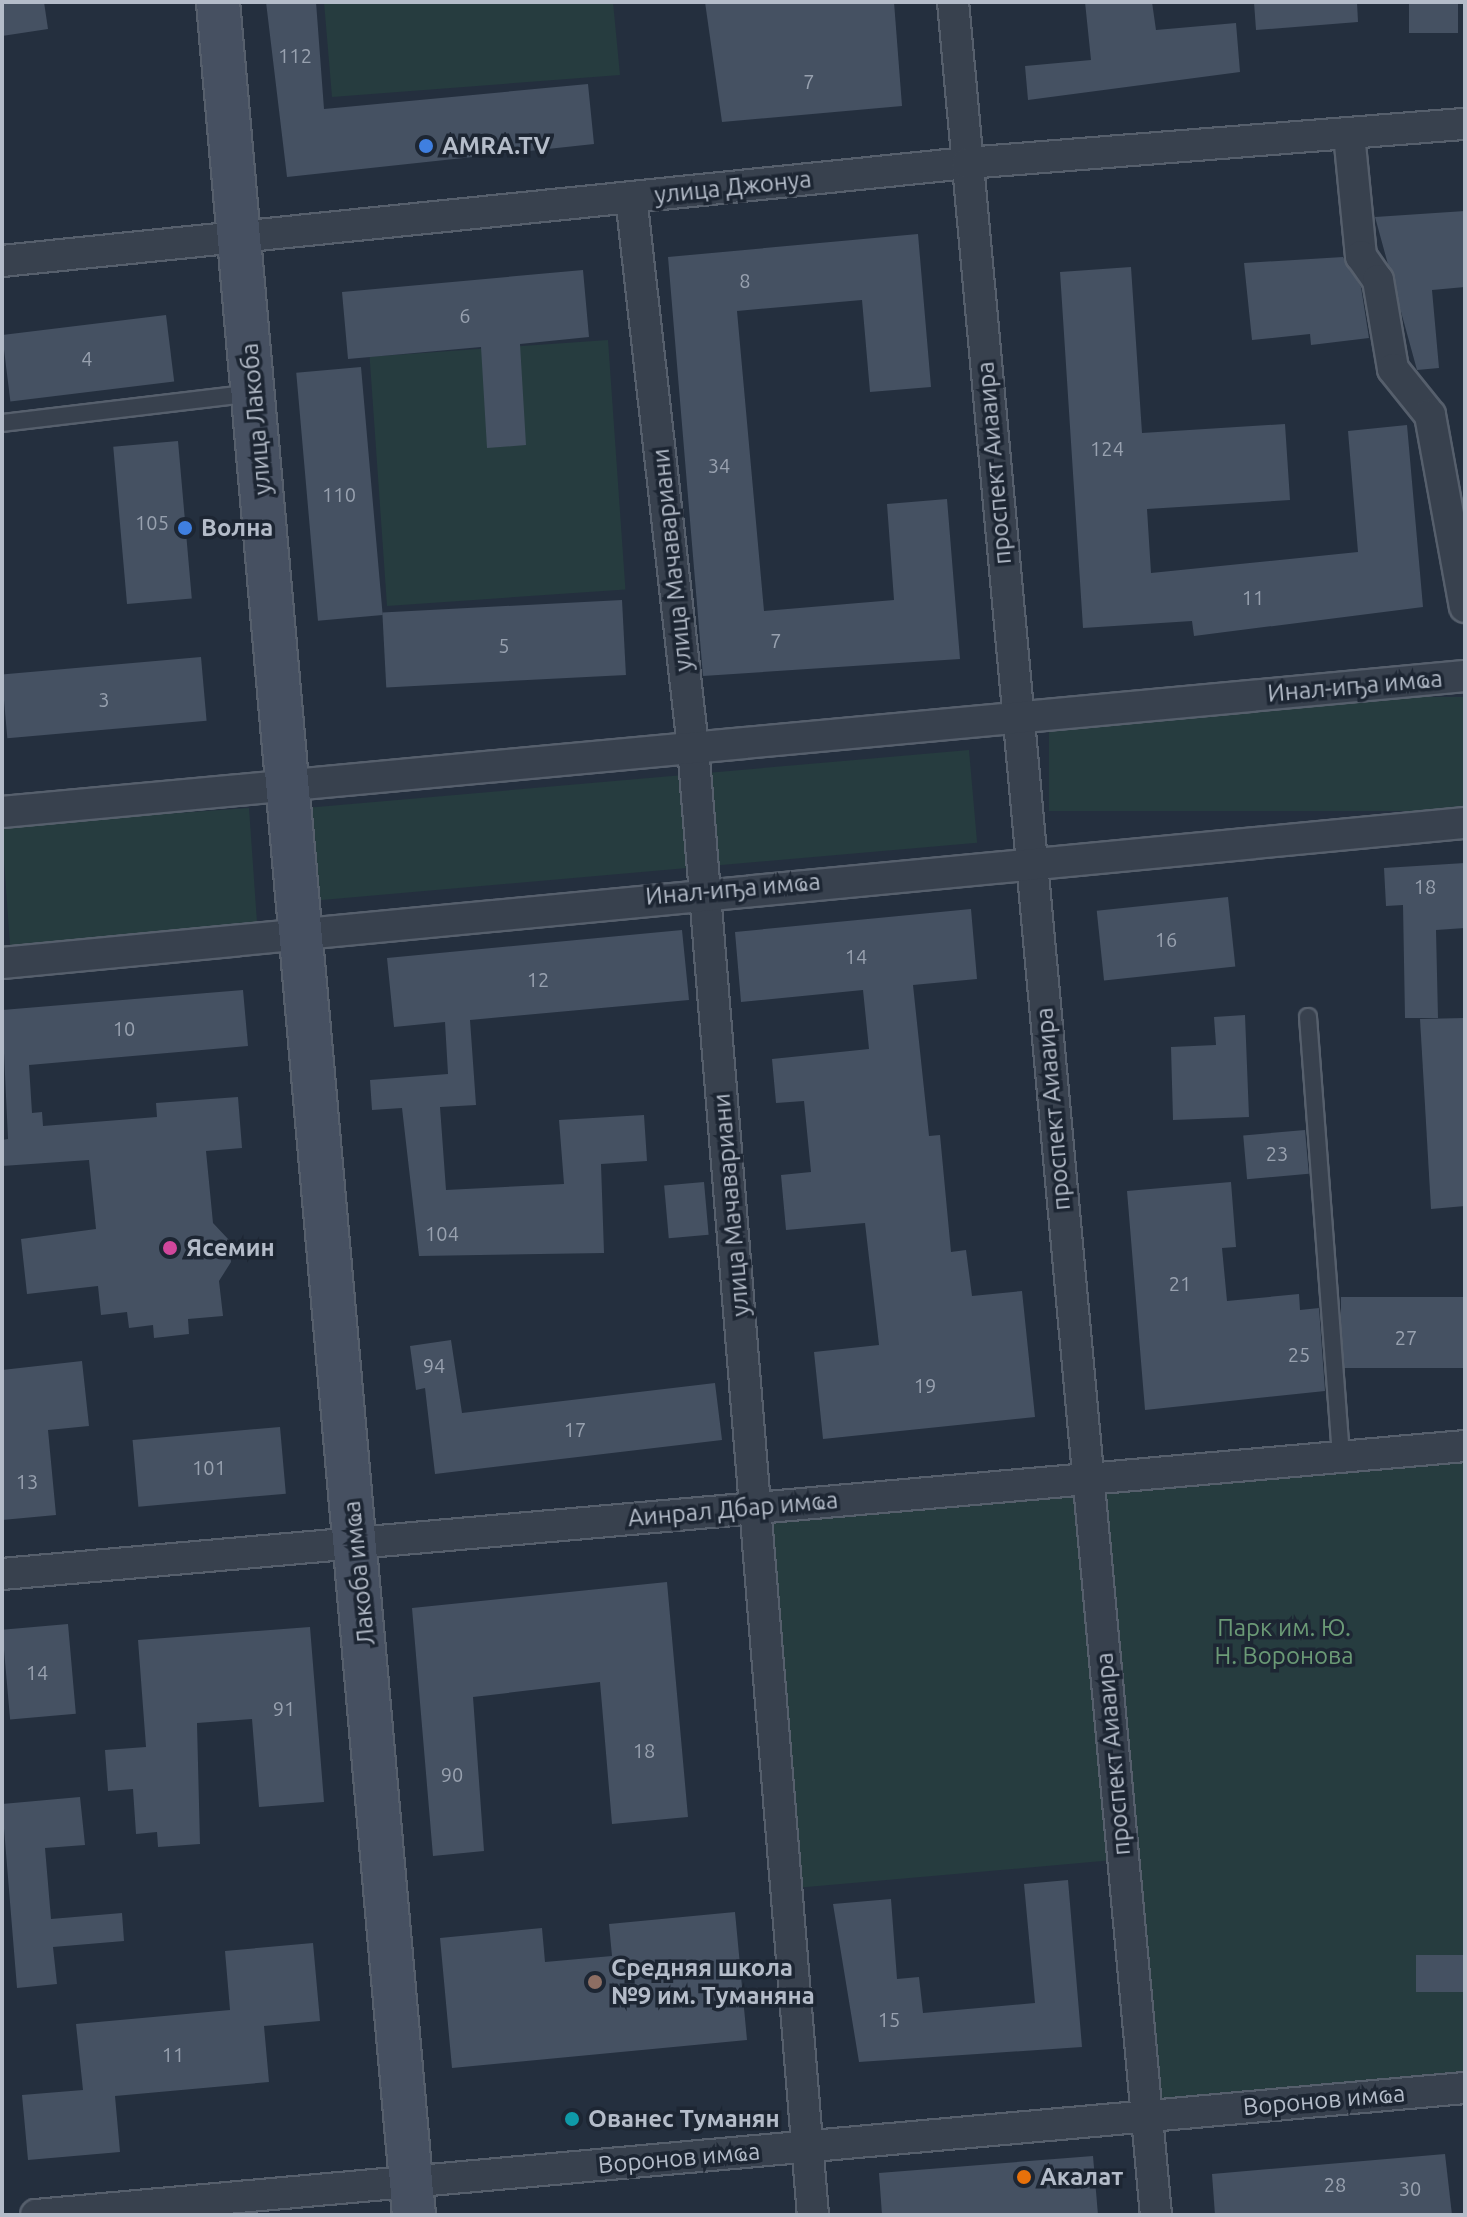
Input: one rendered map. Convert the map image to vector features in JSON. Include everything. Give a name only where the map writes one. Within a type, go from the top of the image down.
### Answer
[{"type":"main road","name":"улица Лакоба","points":[[218,2],[303,931]]},
{"type":"main road","name":"Лакоба имҩа","points":[[303,931],[413,2198]]},
{"type":"street","name":"проспект Аиааира","points":[[953,2],[1156,2215]]},
{"type":"street","name":"улица Джонуа","points":[[2,261],[967,163],[1465,124]]},
{"type":"street","points":[[1349,134],[1361,256],[1378,280],[1393,369],[1430,415],[1465,607]]},
{"type":"street","name":"улица Мачавариани","points":[[631,197],[693,747],[706,891],[813,2215]]},
{"type":"street","name":"Инал-иҧа имҩа","points":[[2,812],[1465,676]]},
{"type":"street","name":"Инал-иҧа имҩа","points":[[2,963],[706,891],[1465,823]]},
{"type":"street","name":"Аинрал Дбар имҩа","points":[[2,1574],[1465,1446]]},
{"type":"street","name":"Воронов имҩа","points":[[48,2214],[413,2198],[808,2146],[1465,2088]]},
{"type":"lane","points":[[2,423],[254,393]]},
{"type":"lane","points":[[1308,1017],[1341,1456]]},
{"type":"green space","points":[[324,2],[613,2],[620,75],[332,97]]},
{"type":"green space","points":[[608,340],[625,589],[387,606],[370,357]]},
{"type":"green space","points":[[1049,697],[1465,697],[1465,811],[1049,811]]},
{"type":"green space","points":[[969,750],[977,843],[305,901],[297,809]]},
{"type":"green space","points":[[249,808],[257,929],[10,946],[2,825]]},
{"type":"green space","name":"Парк им. Ю. Н. Воронова","points":[[1465,1445],[1465,2087],[1147,2116],[1088,1478]]},
{"type":"green space","points":[[1076,1496],[1108,1861],[798,1888],[766,1523]]},
{"type":"building","points":[[2,2],[44,2],[48,29],[2,36]]},
{"type":"building","points":[[266,2],[316,2],[324,109],[588,84],[594,144],[287,177]]},
{"type":"building","points":[[705,2],[894,2],[902,106],[722,122]]},
{"type":"building","points":[[1085,2],[1152,2],[1156,30],[1236,23],[1240,72],[1028,100],[1025,66],[1091,60]]},
{"type":"building","points":[[1254,2],[1357,2],[1358,22],[1256,30]]},
{"type":"building","points":[[1409,2],[1458,2],[1458,33],[1409,33]]},
{"type":"building","points":[[1465,211],[1465,287],[1432,290],[1439,368],[1417,370],[1375,217]]},
{"type":"building","points":[[918,234],[931,387],[870,392],[862,300],[737,311],[764,611],[894,600],[887,504],[947,499],[960,659],[703,676],[668,257]]},
{"type":"building","points":[[1343,257],[1361,287],[1369,338],[1311,345],[1310,334],[1252,340],[1244,263]]},
{"type":"building","points":[[1131,267],[1142,433],[1285,424],[1290,500],[1147,509],[1151,573],[1358,552],[1348,431],[1407,425],[1423,607],[1194,636],[1192,621],[1083,628],[1060,272]]},
{"type":"building","points":[[583,270],[589,337],[520,344],[526,445],[487,448],[481,347],[348,359],[342,292]]},
{"type":"building","points":[[166,315],[174,382],[10,402],[2,335]]},
{"type":"building","points":[[361,367],[383,615],[318,621],[296,373]]},
{"type":"building","points":[[178,441],[192,598],[127,604],[113,447]]},
{"type":"building","points":[[622,600],[626,675],[386,687],[382,613]]},
{"type":"building","points":[[201,657],[207,721],[7,738],[2,674]]},
{"type":"building","points":[[1465,863],[1465,928],[1436,930],[1438,1018],[1405,1018],[1403,905],[1386,906],[1384,868]]},
{"type":"building","points":[[1228,897],[1235,967],[1104,980],[1097,911]]},
{"type":"building","points":[[971,909],[977,979],[913,985],[929,1136],[940,1135],[951,1252],[966,1250],[972,1296],[1022,1291],[1035,1417],[823,1439],[814,1352],[879,1345],[865,1223],[786,1230],[781,1175],[811,1172],[804,1101],[776,1103],[772,1059],[869,1049],[863,990],[741,1002],[735,932]]},
{"type":"building","points":[[682,930],[689,1000],[470,1020],[476,1105],[440,1107],[446,1190],[564,1184],[559,1120],[644,1115],[647,1161],[601,1164],[604,1253],[419,1256],[402,1108],[372,1110],[370,1080],[448,1074],[445,1022],[394,1027],[387,958]]},
{"type":"building","points":[[243,990],[248,1046],[29,1065],[32,1113],[42,1112],[43,1126],[157,1117],[156,1103],[238,1097],[242,1148],[206,1151],[213,1223],[229,1240],[231,1262],[219,1281],[223,1316],[188,1319],[189,1334],[154,1338],[153,1325],[129,1328],[127,1312],[101,1315],[98,1286],[27,1294],[21,1239],[96,1229],[89,1160],[2,1166],[2,1140],[8,1139],[2,1010]]},
{"type":"building","points":[[1245,1015],[1249,1117],[1173,1120],[1171,1047],[1216,1045],[1214,1017]]},
{"type":"building","points":[[1465,1018],[1465,1206],[1431,1209],[1420,1019]]},
{"type":"building","points":[[1305,1130],[1309,1174],[1247,1179],[1243,1135]]},
{"type":"building","points":[[704,1182],[709,1235],[669,1238],[664,1185]]},
{"type":"building","points":[[1231,1182],[1236,1247],[1222,1248],[1227,1301],[1299,1294],[1300,1310],[1319,1308],[1325,1391],[1145,1410],[1127,1191]]},
{"type":"building","points":[[1341,1297],[1465,1297],[1465,1368],[1341,1368]]},
{"type":"building","points":[[451,1340],[462,1413],[715,1383],[722,1440],[435,1474],[425,1388],[416,1390],[410,1346]]},
{"type":"building","points":[[82,1361],[89,1426],[48,1430],[56,1515],[2,1520],[2,1370]]},
{"type":"building","points":[[280,1427],[286,1494],[138,1507],[133,1440]]},
{"type":"building","points":[[667,1582],[688,1817],[612,1824],[600,1682],[473,1697],[484,1851],[433,1856],[412,1608]]},
{"type":"building","points":[[68,1624],[76,1714],[10,1719],[2,1630]]},
{"type":"building","points":[[310,1627],[324,1802],[259,1807],[252,1719],[197,1723],[200,1844],[158,1847],[157,1832],[136,1834],[133,1789],[108,1791],[105,1750],[146,1747],[138,1640]]},
{"type":"building","points":[[80,1797],[85,1845],[45,1848],[51,1919],[122,1913],[124,1941],[53,1947],[57,1984],[17,1988],[2,1804]]},
{"type":"building","points":[[1068,1880],[1082,2047],[859,2062],[833,1904],[891,1899],[897,1979],[919,1977],[923,2013],[1035,2003],[1024,1884]]},
{"type":"building","points":[[735,1912],[747,2040],[452,2068],[440,1938],[542,1928],[545,1962],[612,1956],[609,1924]]},
{"type":"building","points":[[313,1943],[320,2021],[264,2026],[269,2082],[115,2096],[120,2152],[28,2160],[22,2095],[83,2090],[76,2024],[230,2010],[225,1951]]},
{"type":"building","points":[[1416,1955],[1465,1955],[1465,1992],[1416,1992]]},
{"type":"building","points":[[1445,2154],[1452,2215],[1215,2215],[1212,2174]]},
{"type":"building","points":[[1093,2156],[1098,2215],[882,2215],[879,2173]]},
{"type":"place","name":"AMRA.TV","points":[[426,146]]},
{"type":"place","name":"Волна","points":[[185,528]]},
{"type":"place","name":"Ясемин","points":[[170,1248]]},
{"type":"place","name":"Средняя школа №9 им. Туманяна","points":[[595,1982]]},
{"type":"place","name":"Ованес Туманян","points":[[572,2119]]},
{"type":"place","name":"Акалат","points":[[1024,2177]]}]
